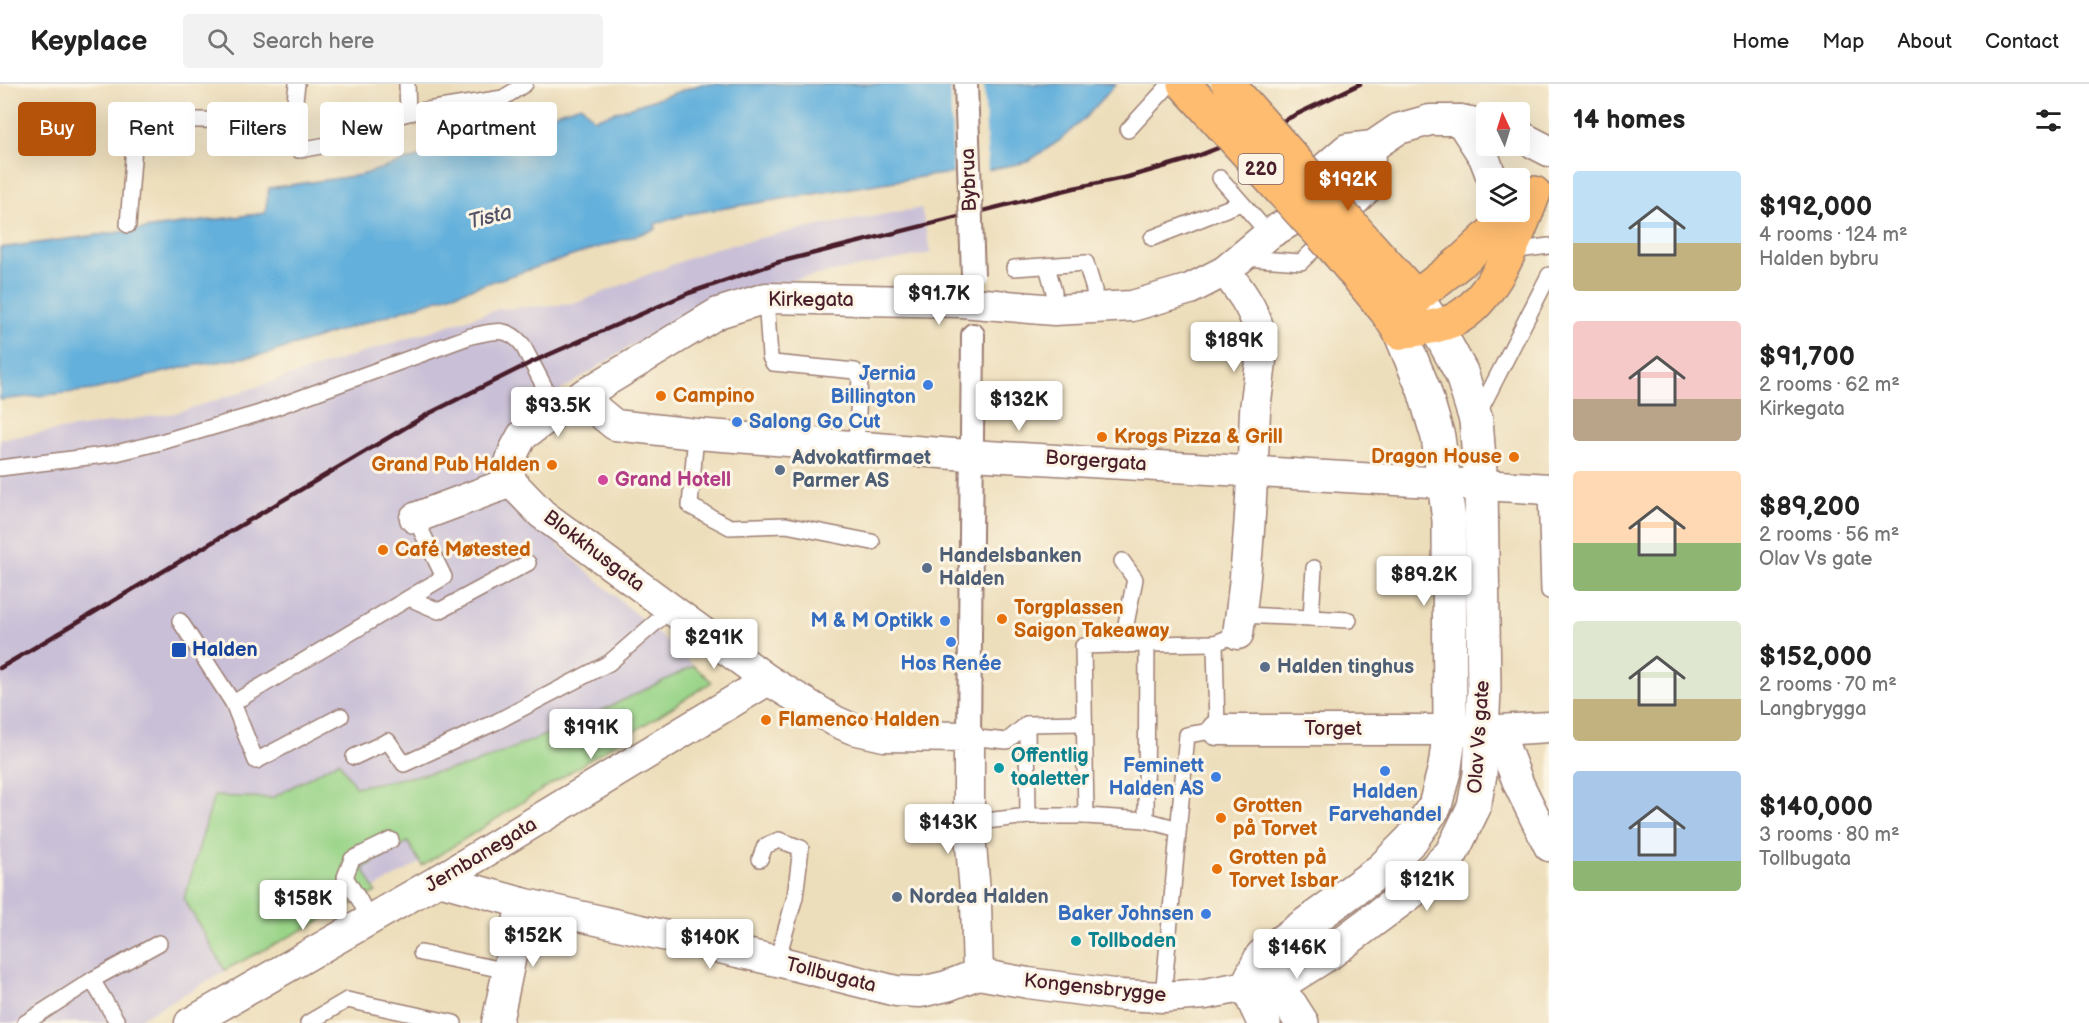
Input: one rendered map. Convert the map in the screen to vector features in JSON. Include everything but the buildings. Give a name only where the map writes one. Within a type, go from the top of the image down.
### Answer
[{"type":"main road","name":"220","points":[[1184,84],[1351,246]]},
{"type":"main road","name":"220","points":[[1228,84],[1351,246]]},
{"type":"main road","points":[[1400,332],[1416,297],[1463,260],[1505,222]]},
{"type":"main road","points":[[1400,332],[1435,327],[1456,319],[1468,310],[1486,289],[1512,222]]},
{"type":"main road","name":"Olav Vs gate","points":[[1351,246],[1416,297]]},
{"type":"main road","name":"Olav Vs gate","points":[[1351,246],[1400,332]]},
{"type":"street","name":"Bybrua","points":[[966,84],[973,282]]},
{"type":"street","name":"Kirkegata","points":[[511,482],[509,466],[522,436],[584,394],[718,313],[766,298],[962,302],[1054,310],[1132,306],[1190,289],[1233,264],[1269,234],[1309,182],[1347,149],[1371,154],[1398,129],[1430,120],[1473,122],[1488,168]]},
{"type":"street","points":[[1530,142],[1549,152]]},
{"type":"street","points":[[1232,630],[1253,487],[1252,471],[1261,346],[1258,329],[1233,264]]},
{"type":"street","name":"Olav Vs gate","points":[[1247,986],[1286,980],[1321,958],[1411,892],[1451,854],[1474,807],[1491,729],[1481,485],[1476,420],[1461,372],[1416,297]]},
{"type":"street","name":"Olav Vs gate","points":[[1247,986],[1262,956],[1382,869],[1412,839],[1435,806],[1445,767],[1450,729],[1449,520],[1438,436],[1413,359],[1400,332]]},
{"type":"street","points":[[973,335],[969,823],[976,903],[978,974]]},
{"type":"street","name":"Borgergata","points":[[584,394],[598,412],[615,424],[696,434],[856,447],[1548,489]]},
{"type":"street","points":[[415,518],[511,482]]},
{"type":"street","name":"Blokkhusgata","points":[[511,482],[542,514],[670,609],[768,680],[835,721],[853,729],[884,736],[969,737]]},
{"type":"street","name":"Jernbanegata","points":[[190,1023],[370,921],[768,680]]},
{"type":"street","name":"Torget","points":[[1217,730],[1549,727]]},
{"type":"street","points":[[1491,729],[1549,846]]},
{"type":"street","name":"Tollbugata","points":[[439,880],[522,903],[777,961],[896,991],[921,992],[947,986],[978,974]]},
{"type":"street","points":[[497,1023],[522,903]]},
{"type":"street","name":"Kongensbrygge","points":[[978,974],[1121,995],[1163,997],[1205,994],[1247,986]]},
{"type":"street","points":[[1247,986],[1264,1023]]},
{"type":"street","points":[[1247,986],[1290,1004],[1302,1023]]},
{"type":"lane","points":[[295,102],[297,84]]},
{"type":"lane","points":[[407,84],[408,113]]},
{"type":"lane","points":[[308,148],[343,142],[363,126],[408,113],[503,98],[525,84]]},
{"type":"lane","points":[[1128,130],[1170,84]]},
{"type":"lane","points":[[128,225],[136,119],[207,121]]},
{"type":"lane","points":[[1233,264],[1301,262],[1372,193],[1371,154]]},
{"type":"lane","points":[[1220,178],[1269,234]]},
{"type":"lane","points":[[1152,238],[1241,203]]},
{"type":"lane","points":[[1526,222],[1549,246]]},
{"type":"lane","points":[[1014,268],[1086,263],[1094,290],[1095,309]]},
{"type":"lane","points":[[1047,266],[1054,292],[1054,310]]},
{"type":"lane","points":[[1476,420],[1549,275]]},
{"type":"lane","points":[[766,298],[770,357],[773,363],[855,371],[860,377],[856,447]]},
{"type":"lane","points":[[0,468],[112,454],[161,442],[257,414],[471,336],[500,331],[513,335],[522,344],[557,411]]},
{"type":"lane","points":[[696,434],[690,506],[730,528],[786,525],[872,542]]},
{"type":"lane","points":[[1548,489],[1549,591]]},
{"type":"lane","points":[[233,702],[444,577],[415,518]]},
{"type":"lane","points":[[1122,561],[1135,579],[1126,624],[1126,645]]},
{"type":"lane","points":[[409,598],[439,611],[528,563]]},
{"type":"lane","points":[[1311,618],[1314,568]]},
{"type":"lane","points":[[354,757],[388,741],[404,764],[496,722],[609,663],[670,609]]},
{"type":"lane","points":[[1086,816],[1083,646],[1147,644],[1311,618],[1349,620]]},
{"type":"lane","points":[[180,621],[233,702],[256,760],[341,717]]},
{"type":"lane","points":[[1163,997],[1186,735],[1217,730],[1232,630]]},
{"type":"lane","points":[[1146,820],[1147,644]]},
{"type":"lane","points":[[969,737],[1007,741],[1027,724],[1084,723]]},
{"type":"lane","points":[[1027,724],[1028,816]]},
{"type":"lane","points":[[969,823],[1028,816],[1086,816],[1146,820],[1178,829]]},
{"type":"lane","points":[[370,921],[345,877],[352,859],[391,840]]},
{"type":"lane","points":[[760,859],[765,846],[779,840],[801,848],[795,897],[777,961]]},
{"type":"lane","points":[[25,1023],[92,980],[159,943]]},
{"type":"lane","points":[[421,953],[508,971]]},
{"type":"lane","points":[[92,980],[118,1023]]},
{"type":"lane","points":[[308,1023],[347,1000],[454,1023]]},
{"type":"shaded area","points":[[921,208],[931,253],[761,286],[717,300],[629,347],[521,416],[512,482],[559,546],[712,682],[470,835],[132,1023],[0,1023],[0,439],[176,413],[499,309],[574,304],[712,249],[797,230]]},
{"type":"green space","points":[[694,666],[712,682],[422,866],[408,842],[363,868],[376,892],[225,970],[184,899],[214,796],[272,798],[339,761],[355,787],[469,766],[582,720]]},
{"type":"water","name":"Tista","points":[[702,84],[1116,84],[1086,117],[1059,141],[1027,162],[687,214],[655,224],[656,229],[267,354],[185,367],[93,390],[0,400],[0,248],[265,213],[269,188],[361,175],[421,156],[557,156],[557,113],[581,105],[594,119]]},
{"type":"pier","points":[[950,84],[984,84],[988,173],[953,177]]},
{"type":"railway","points":[[0,668],[430,413],[532,362],[689,293],[779,262],[1074,188],[1128,177],[1187,160],[1262,131],[1360,84]]},
{"type":"place","name":"Jernia Billington","points":[[928,385]]},
{"type":"place","name":"Campino","points":[[661,396]]},
{"type":"place","name":"Salong Go Cut","points":[[737,422]]},
{"type":"place","name":"Krogs Pizza & Grill","points":[[1102,437]]},
{"type":"place","name":"Dragon House","points":[[1514,457]]},
{"type":"place","name":"Grand Pub Halden","points":[[552,465]]},
{"type":"place","name":"Advokatfirmaet Parmer AS","points":[[780,470]]},
{"type":"place","name":"Grand Hotell","points":[[603,480]]},
{"type":"place","name":"Café Møtested","points":[[383,550]]},
{"type":"place","name":"Handelsbanken Halden","points":[[927,568]]},
{"type":"place","name":"Torgplassen Saigon Takeaway","points":[[1002,619]]},
{"type":"place","name":"M & M Optikk","points":[[945,621]]},
{"type":"place","name":"Hos Renée","points":[[951,642]]},
{"type":"place","name":"Halden","points":[[179,650]]},
{"type":"place","name":"Halden tinghus","points":[[1265,667]]},
{"type":"place","name":"Flamenco Halden","points":[[766,720]]},
{"type":"place","name":"Offentlig toaletter","points":[[999,768]]},
{"type":"place","name":"Halden Farvehandel","points":[[1385,771]]},
{"type":"place","name":"Feminett Halden AS","points":[[1216,777]]},
{"type":"place","name":"Grotten på Torvet","points":[[1221,818]]},
{"type":"place","name":"Grotten på Torvet Isbar","points":[[1217,869]]},
{"type":"place","name":"Nordea Halden","points":[[897,897]]},
{"type":"place","name":"Baker Johnsen","points":[[1206,914]]},
{"type":"place","name":"Tollboden","points":[[1076,941]]}]
